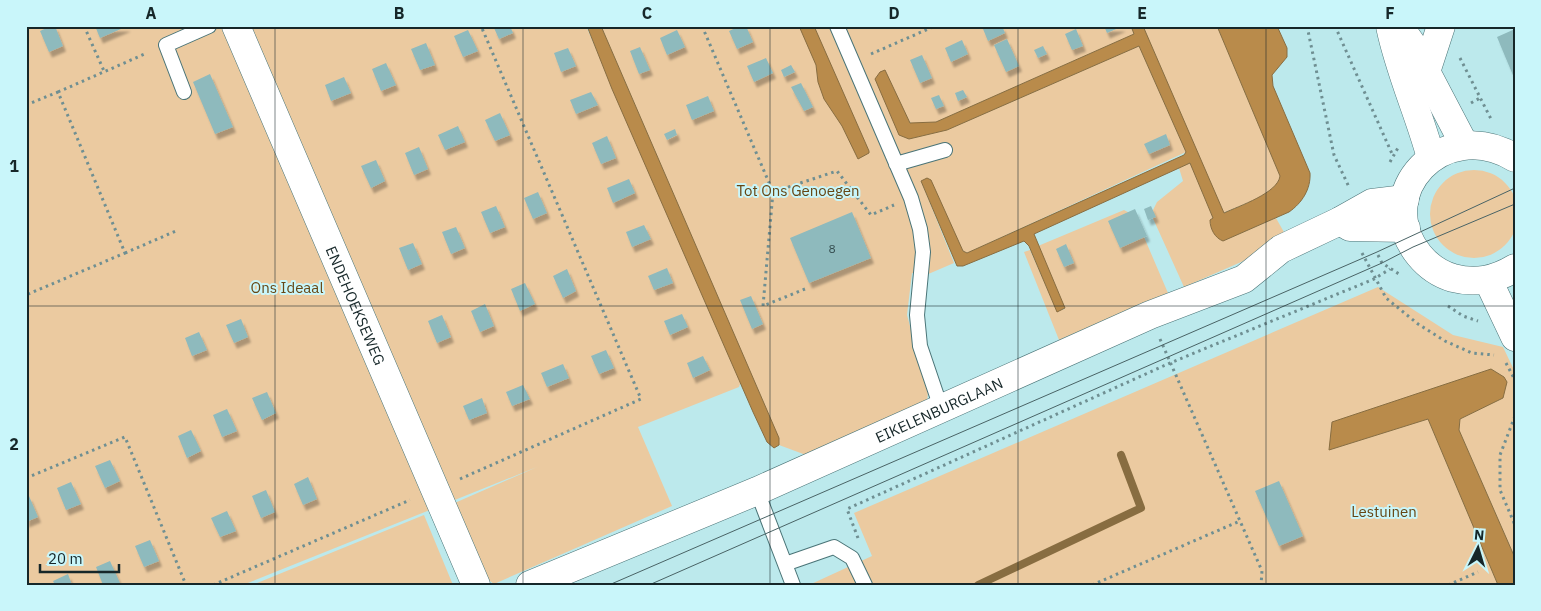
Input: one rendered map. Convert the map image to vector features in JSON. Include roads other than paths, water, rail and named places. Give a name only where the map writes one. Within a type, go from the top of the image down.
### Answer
[{"type":"street","name":"ENDEHOEKSEWEG","points":[[236,26],[476,585]]},
{"type":"street","points":[[1390,26],[1394,48],[1464,144]]},
{"type":"street","points":[[1399,26],[1411,43],[1423,126],[1431,158]]},
{"type":"street","points":[[1416,77],[1441,26]]},
{"type":"street","points":[[1515,158],[1501,149],[1483,144],[1464,144],[1446,149],[1431,158],[1419,169],[1410,183],[1405,199],[1406,228],[1413,246],[1426,264],[1444,276],[1466,282],[1488,280],[1515,268]]},
{"type":"street","name":"EIKELENBURGLAAN","points":[[530,585],[757,491],[1150,315],[1244,279],[1281,249],[1340,221],[1372,203],[1405,199]]},
{"type":"street","points":[[1340,221],[1350,227],[1406,228]]},
{"type":"street","points":[[1488,280],[1515,337]]},
{"type":"lane","points":[[184,92],[166,45],[209,26]]},
{"type":"lane","points":[[837,26],[910,198],[920,228],[923,252],[917,315],[920,346],[941,408]]},
{"type":"lane","points":[[896,164],[944,150]]},
{"type":"lane","points":[[757,491],[793,585]]},
{"type":"lane","points":[[785,564],[834,547],[852,558],[865,585]]},
{"type":"waterway","points":[[978,585],[1141,508],[1121,455]]},
{"type":"tram line","points":[[609,585],[1377,252],[1515,188]]},
{"type":"tram line","points":[[649,585],[1382,263],[1413,247],[1515,204]]},
{"type":"park label","name":"Tot Ons Genoegen","points":[[798,190]]},
{"type":"park label","name":"Ons Ideaal","points":[[287,287]]},
{"type":"park label","name":"Lestuinen","points":[[1384,511]]}]
